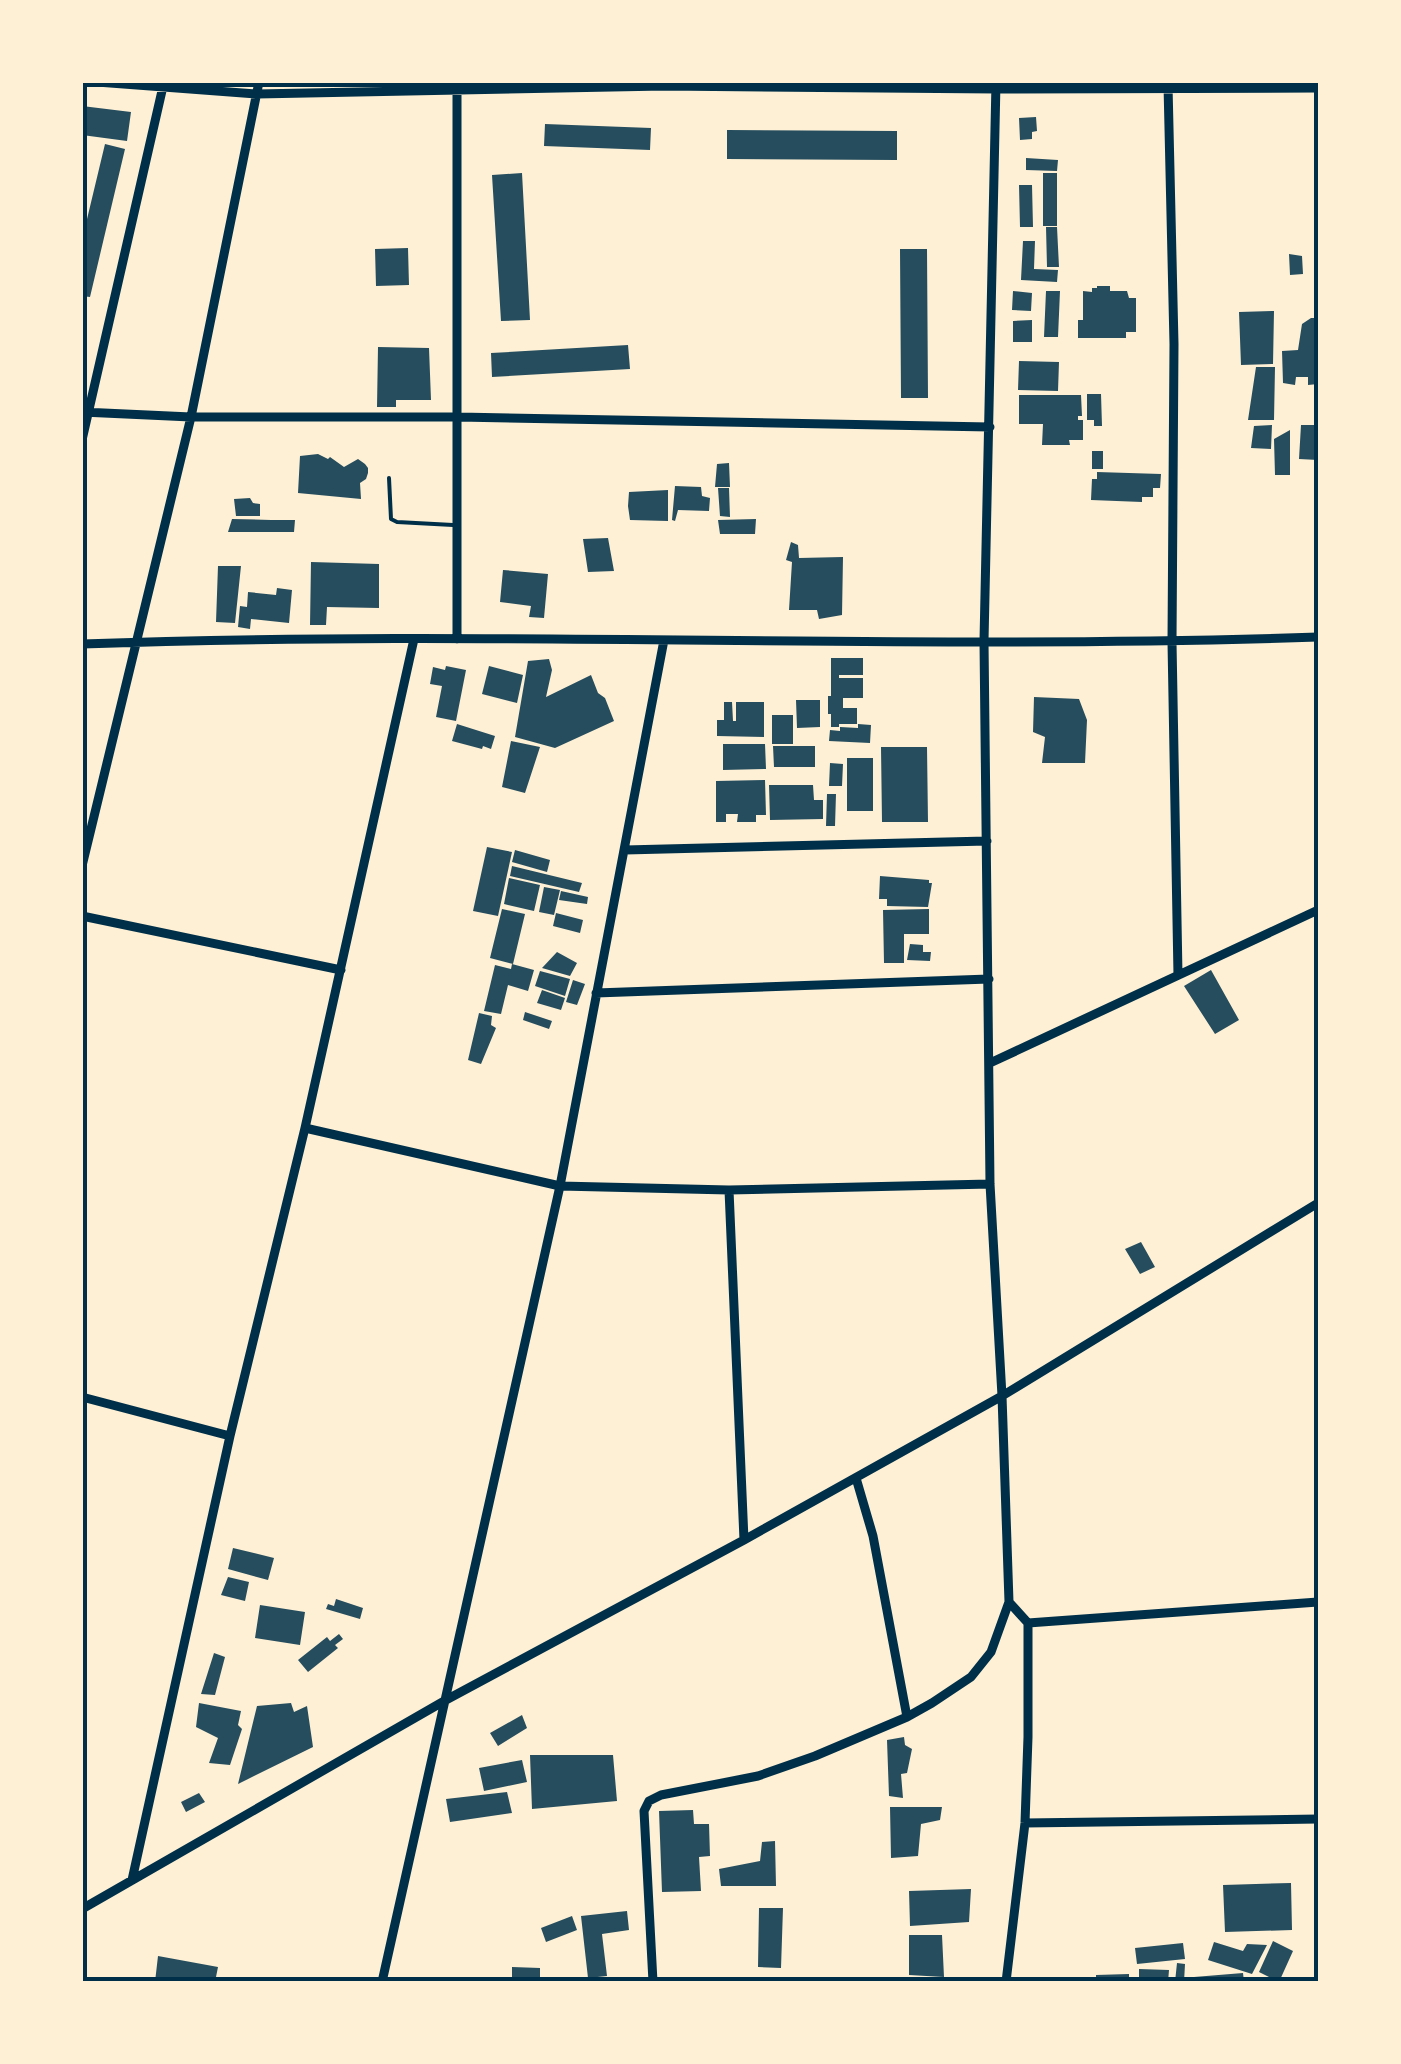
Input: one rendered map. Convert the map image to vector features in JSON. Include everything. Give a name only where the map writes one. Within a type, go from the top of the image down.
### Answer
[{"type":"street","points":[[97,82],[256,94],[664,84],[1318,88]]},
{"type":"street","points":[[82,866],[191,417],[259,82]]},
{"type":"street","points":[[82,440],[163,85]]},
{"type":"street","points":[[654,1982],[644,1811],[648,1801],[758,1776],[815,1756],[948,1694],[970,1678],[991,1652],[1009,1602],[990,1184],[984,642],[996,86]]},
{"type":"street","points":[[1168,86],[1174,344],[1172,642],[1178,975]]},
{"type":"street","points":[[457,92],[457,639]]},
{"type":"street","points":[[86,411],[191,417],[458,417],[990,427]]},
{"type":"street","points":[[82,644],[414,639],[1172,642],[1318,637]]},
{"type":"street","points":[[132,1880],[414,639]]},
{"type":"street","points":[[382,1982],[560,1186],[664,640]]},
{"type":"street","points":[[624,850],[987,841]]},
{"type":"street","points":[[990,1063],[1318,910]]},
{"type":"street","points":[[82,916],[340,970]]},
{"type":"street","points":[[596,992],[989,978]]},
{"type":"street","points":[[304,1128],[560,1186],[728,1190],[990,1184]]},
{"type":"street","points":[[728,1190],[744,1540]]},
{"type":"street","points":[[82,1909],[446,1700],[1002,1396],[1318,1203]]},
{"type":"street","points":[[82,1397],[230,1436]]},
{"type":"street","points":[[856,1478],[873,1536],[907,1716]]},
{"type":"street","points":[[1006,1982],[1024,1823],[1028,1737],[1028,1623],[1009,1602]]},
{"type":"street","points":[[1028,1623],[1318,1602]]},
{"type":"street","points":[[1024,1823],[1318,1819]]},
{"type":"lane","points":[[389,478],[391,519],[458,525]]},
{"type":"building","points":[[82,106],[131,112],[127,141],[82,135]]},
{"type":"building","points":[[1036,117],[1037,131],[1032,132],[1032,139],[1020,140],[1019,118]]},
{"type":"building","points":[[545,124],[651,128],[650,150],[544,146]]},
{"type":"building","points":[[727,130],[897,131],[897,160],[727,159]]},
{"type":"building","points":[[105,144],[125,149],[90,297],[82,296],[82,240]]},
{"type":"building","points":[[1026,158],[1058,160],[1057,171],[1026,170]]},
{"type":"building","points":[[522,173],[530,320],[501,321],[492,175]]},
{"type":"building","points":[[1043,173],[1057,173],[1057,226],[1043,226]]},
{"type":"building","points":[[1019,185],[1032,185],[1033,227],[1020,227]]},
{"type":"building","points":[[1046,227],[1057,227],[1059,267],[1047,267]]},
{"type":"building","points":[[1023,241],[1035,241],[1034,269],[1058,270],[1057,282],[1021,280]]},
{"type":"building","points":[[408,248],[409,285],[376,286],[375,249]]},
{"type":"building","points":[[900,249],[927,249],[928,398],[901,398]]},
{"type":"building","points":[[1289,254],[1302,256],[1303,274],[1290,275]]},
{"type":"building","points":[[1097,286],[1127,291],[1129,298],[1136,298],[1136,332],[1126,332],[1126,338],[1078,338],[1078,320],[1083,320],[1083,291],[1092,292]]},
{"type":"building","points":[[1013,291],[1032,293],[1031,311],[1012,310]]},
{"type":"building","points":[[1046,291],[1060,291],[1058,337],[1044,337]]},
{"type":"building","points":[[1274,311],[1273,364],[1241,365],[1239,312]]},
{"type":"building","points":[[1318,318],[1318,384],[1308,385],[1308,377],[1296,377],[1295,385],[1283,383],[1282,351],[1298,350],[1302,324]]},
{"type":"building","points":[[1032,320],[1032,342],[1013,342],[1013,321]]},
{"type":"building","points":[[628,345],[630,369],[492,377],[491,353]]},
{"type":"building","points":[[378,347],[429,348],[431,400],[396,400],[396,407],[377,407]]},
{"type":"building","points":[[1019,361],[1059,362],[1058,391],[1018,390]]},
{"type":"building","points":[[1256,367],[1275,367],[1274,420],[1248,420]]},
{"type":"building","points":[[1087,394],[1101,394],[1102,426],[1087,420]]},
{"type":"building","points":[[1019,395],[1081,395],[1082,416],[1078,420],[1083,420],[1083,440],[1069,440],[1070,445],[1042,445],[1043,424],[1019,424]]},
{"type":"building","points":[[1272,425],[1271,449],[1251,448],[1254,426]]},
{"type":"building","points":[[1301,425],[1318,425],[1318,460],[1299,459]]},
{"type":"building","points":[[1290,430],[1290,475],[1275,475],[1274,439]]},
{"type":"building","points":[[1092,451],[1103,451],[1103,469],[1092,469]]},
{"type":"building","points":[[318,454],[344,467],[358,459],[365,464],[368,473],[360,483],[361,499],[298,493],[300,456]]},
{"type":"building","points":[[729,463],[730,487],[715,487],[717,464]]},
{"type":"building","points":[[1097,472],[1161,474],[1160,488],[1153,488],[1153,497],[1142,497],[1142,502],[1091,500],[1092,479],[1097,479]]},
{"type":"building","points":[[675,486],[701,487],[702,496],[710,498],[709,511],[678,510],[675,521],[672,520]]},
{"type":"building","points":[[718,488],[729,488],[730,517],[720,516]]},
{"type":"building","points":[[668,490],[668,521],[630,520],[629,492]]},
{"type":"building","points":[[250,498],[260,504],[260,516],[236,516],[234,499]]},
{"type":"building","points":[[232,519],[295,520],[294,532],[228,532]]},
{"type":"building","points":[[756,519],[755,534],[720,534],[718,520]]},
{"type":"building","points":[[608,538],[614,571],[588,572],[583,539]]},
{"type":"building","points":[[791,542],[798,545],[799,558],[843,557],[842,615],[819,619],[817,610],[789,610],[792,562],[786,560]]},
{"type":"building","points":[[311,562],[379,564],[379,608],[327,607],[326,625],[310,625]]},
{"type":"building","points":[[218,566],[241,566],[235,623],[216,622]]},
{"type":"building","points":[[503,570],[548,574],[544,618],[529,617],[531,606],[500,602]]},
{"type":"building","points":[[277,588],[292,590],[289,623],[251,619],[250,629],[238,627],[240,606],[247,607],[248,592],[276,595]]},
{"type":"building","points":[[831,658],[863,658],[863,675],[839,675],[863,678],[863,698],[843,698],[843,708],[857,708],[857,724],[831,727]]},
{"type":"building","points":[[549,659],[552,670],[546,697],[591,675],[614,721],[555,748],[515,737],[528,661]]},
{"type":"building","points":[[446,666],[466,670],[456,721],[436,717],[442,686],[430,684],[433,667],[445,670]]},
{"type":"building","points":[[489,666],[523,675],[517,703],[482,694]]},
{"type":"building","points":[[1034,697],[1079,699],[1087,720],[1085,763],[1042,763],[1045,737],[1033,732]]},
{"type":"building","points":[[796,700],[820,700],[820,727],[797,728]]},
{"type":"building","points":[[724,702],[732,702],[736,721],[736,702],[764,702],[764,737],[717,736],[717,720],[724,720]]},
{"type":"building","points":[[772,715],[793,715],[793,744],[772,744]]},
{"type":"building","points":[[457,724],[495,736],[491,749],[452,741]]},
{"type":"building","points":[[858,724],[871,725],[870,743],[829,741],[830,730],[858,728]]},
{"type":"building","points":[[511,741],[540,747],[525,793],[502,787]]},
{"type":"building","points":[[723,744],[765,744],[766,769],[723,770]]},
{"type":"building","points":[[773,746],[815,746],[815,767],[774,767]]},
{"type":"building","points":[[881,747],[927,747],[928,822],[882,822]]},
{"type":"building","points":[[847,758],[873,758],[873,811],[847,811]]},
{"type":"building","points":[[830,763],[843,764],[842,786],[829,786]]},
{"type":"building","points":[[765,780],[766,815],[756,815],[756,822],[737,822],[738,814],[726,814],[726,822],[716,822],[716,781]]},
{"type":"building","points":[[769,785],[813,785],[814,800],[823,800],[823,819],[770,820]]},
{"type":"building","points":[[827,794],[836,794],[835,826],[826,826]]},
{"type":"building","points":[[487,847],[512,852],[498,916],[473,911]]},
{"type":"building","points":[[515,850],[550,860],[547,872],[512,862]]},
{"type":"building","points":[[512,866],[582,883],[579,892],[510,876]]},
{"type":"building","points":[[880,876],[929,880],[932,883],[928,907],[887,906],[887,899],[879,899]]},
{"type":"building","points":[[509,878],[540,885],[534,911],[504,904]]},
{"type":"building","points":[[544,887],[560,890],[554,915],[539,912]]},
{"type":"building","points":[[561,891],[588,897],[587,904],[559,900]]},
{"type":"building","points":[[502,909],[525,914],[513,964],[490,958]]},
{"type":"building","points":[[929,909],[929,934],[904,934],[904,963],[884,963],[883,910]]},
{"type":"building","points":[[556,913],[583,920],[580,933],[553,926]]},
{"type":"building","points":[[910,944],[923,945],[923,952],[931,952],[930,961],[907,960]]},
{"type":"building","points":[[557,952],[577,963],[570,976],[542,968]]},
{"type":"building","points":[[512,964],[534,970],[528,991],[508,985],[501,1014],[484,1011],[495,965],[511,969]]},
{"type":"building","points":[[1211,970],[1239,1020],[1215,1034],[1184,986]]},
{"type":"building","points":[[540,971],[570,979],[565,996],[535,986]]},
{"type":"building","points":[[573,980],[585,984],[577,1005],[566,1002]]},
{"type":"building","points":[[542,990],[565,998],[561,1010],[537,1003]]},
{"type":"building","points":[[525,1012],[552,1021],[549,1029],[523,1020]]},
{"type":"building","points":[[479,1013],[492,1016],[491,1025],[496,1028],[481,1064],[468,1060]]},
{"type":"building","points":[[1141,1242],[1155,1267],[1140,1274],[1125,1249]]},
{"type":"building","points":[[233,1548],[274,1558],[268,1580],[228,1569]]},
{"type":"building","points":[[228,1577],[249,1582],[245,1601],[221,1595]]},
{"type":"building","points":[[336,1599],[363,1608],[360,1619],[326,1609],[328,1604],[334,1606]]},
{"type":"building","points":[[260,1605],[305,1612],[300,1645],[255,1638]]},
{"type":"building","points":[[339,1634],[343,1639],[335,1645],[338,1648],[308,1672],[298,1660],[327,1637],[330,1641]]},
{"type":"building","points":[[214,1653],[225,1657],[215,1695],[201,1694]]},
{"type":"building","points":[[199,1703],[241,1711],[238,1725],[242,1729],[230,1765],[209,1763],[218,1738],[196,1727]]},
{"type":"building","points":[[291,1703],[294,1712],[307,1706],[313,1747],[238,1784],[257,1706]]},
{"type":"building","points":[[522,1715],[527,1728],[498,1746],[490,1733]]},
{"type":"building","points":[[904,1737],[905,1745],[912,1749],[907,1773],[901,1774],[903,1798],[889,1796],[887,1740]]},
{"type":"building","points":[[530,1755],[613,1755],[617,1801],[532,1809]]},
{"type":"building","points":[[522,1760],[527,1782],[484,1791],[479,1768]]},
{"type":"building","points":[[507,1792],[512,1813],[450,1822],[446,1799]]},
{"type":"building","points":[[199,1793],[205,1802],[186,1812],[181,1802]]},
{"type":"building","points":[[890,1807],[942,1807],[940,1820],[921,1824],[918,1856],[891,1858]]},
{"type":"building","points":[[693,1810],[694,1824],[709,1824],[710,1856],[699,1857],[701,1891],[662,1892],[659,1811]]},
{"type":"building","points":[[775,1841],[776,1886],[721,1886],[719,1869],[760,1861],[762,1842]]},
{"type":"building","points":[[1291,1883],[1292,1930],[1225,1932],[1223,1885]]},
{"type":"building","points":[[971,1889],[969,1922],[910,1926],[909,1891]]},
{"type":"building","points":[[759,1908],[783,1908],[781,1968],[758,1967]]},
{"type":"building","points":[[627,1911],[629,1930],[602,1934],[607,1976],[588,1978],[581,1916]]},
{"type":"building","points":[[572,1916],[577,1930],[546,1942],[541,1928]]},
{"type":"building","points":[[909,1935],[942,1935],[944,1977],[909,1975]]},
{"type":"building","points":[[1273,1941],[1293,1951],[1279,1982],[1259,1972]]},
{"type":"building","points":[[1214,1942],[1243,1951],[1247,1944],[1267,1945],[1252,1974],[1208,1960]]},
{"type":"building","points":[[1183,1943],[1185,1959],[1137,1964],[1135,1948]]},
{"type":"building","points":[[158,1956],[218,1967],[215,1982],[155,1982]]},
{"type":"building","points":[[1177,1963],[1185,1964],[1184,1982],[1175,1982]]},
{"type":"building","points":[[512,1967],[540,1968],[540,1978],[512,1978]]},
{"type":"building","points":[[1139,1969],[1169,1970],[1168,1982],[1139,1982]]},
{"type":"building","points":[[1243,1973],[1244,1982],[1194,1982],[1194,1977]]},
{"type":"building","points":[[1129,1974],[1129,1982],[1096,1982],[1096,1975]]}]
